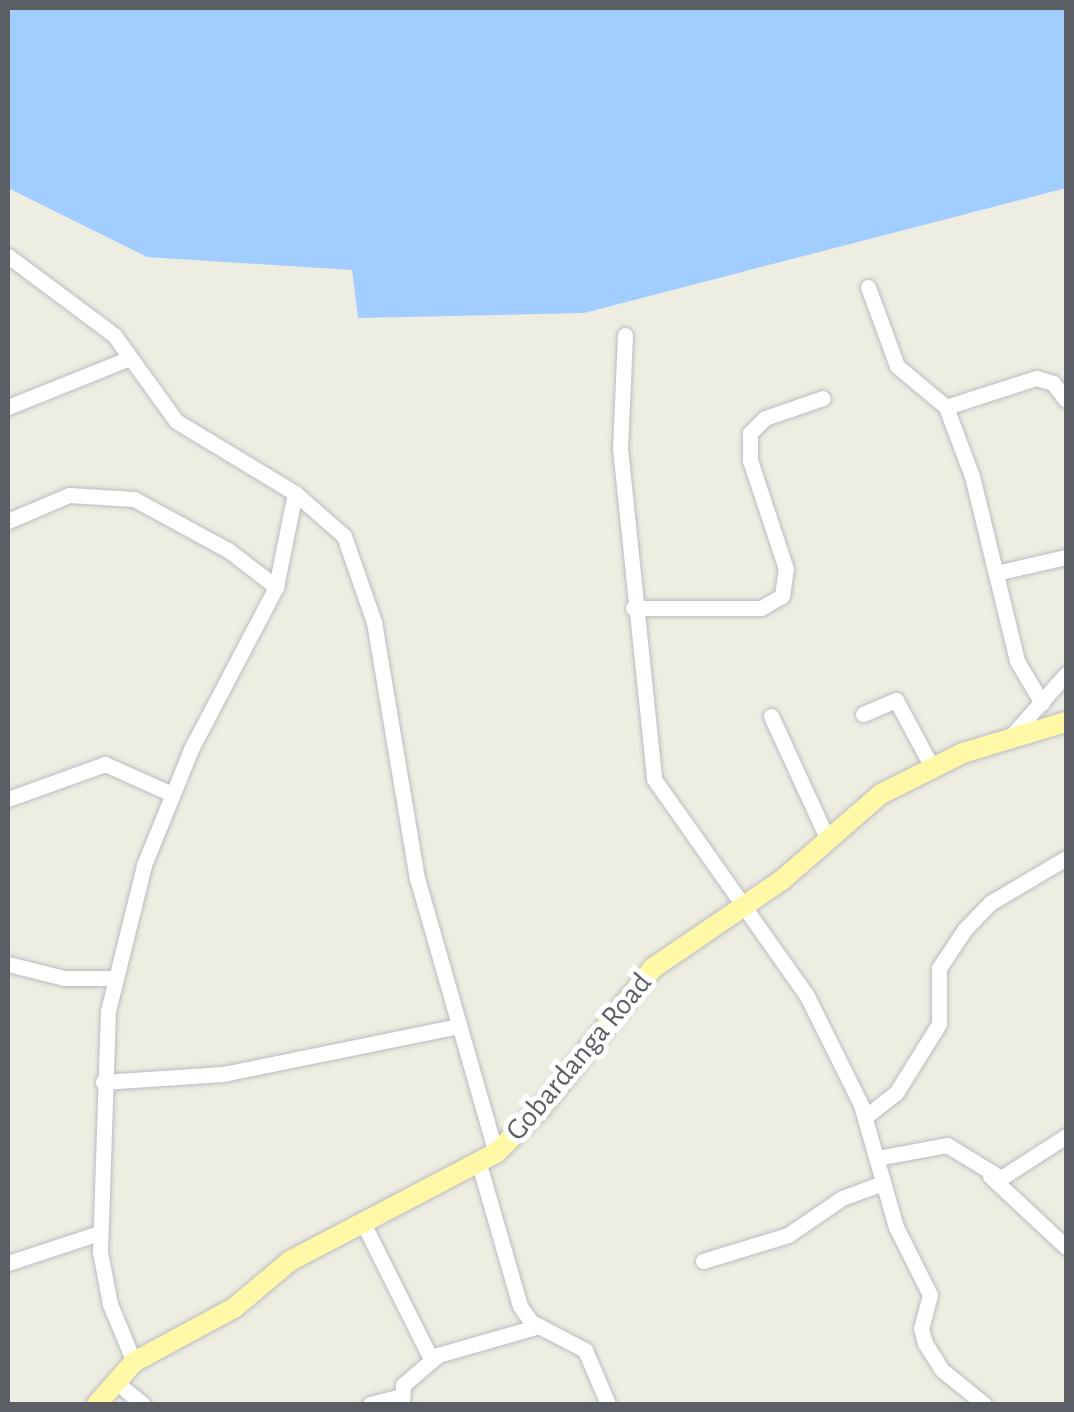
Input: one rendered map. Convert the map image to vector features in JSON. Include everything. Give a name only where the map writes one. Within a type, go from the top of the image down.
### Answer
[{"type":"main road","name":"Gobardanga Road","points":[[97,1404],[134,1362],[215,1320],[290,1261],[488,1159],[541,1108],[653,968],[688,938],[747,905],[881,794],[932,767],[1014,734],[1066,722]]},
{"type":"street","points":[[8,256],[94,318],[130,358],[176,421],[295,493],[344,536],[360,575],[410,845],[458,1026],[520,1306],[539,1326],[567,1336],[585,1350],[608,1404]]},
{"type":"street","points":[[868,286],[897,366],[946,406],[996,573],[1017,661],[1042,703]]},
{"type":"street","points":[[624,334],[618,411],[633,608],[654,779],[674,816],[747,905],[807,996],[865,1118],[903,1245],[930,1294],[921,1328],[924,1344],[942,1370],[984,1404]]},
{"type":"street","points":[[8,407],[130,358]]},
{"type":"street","points":[[946,406],[1036,378],[1060,380],[1066,400]]},
{"type":"street","points":[[633,608],[761,608],[782,596],[786,570],[750,460],[750,433],[766,418],[823,398]]},
{"type":"street","points":[[134,1362],[104,1282],[99,1233],[103,1082],[116,978],[133,902],[172,794],[276,587],[295,493]]},
{"type":"street","points":[[8,520],[69,495],[114,494],[186,524],[276,587]]},
{"type":"street","points":[[996,573],[1066,557]]},
{"type":"street","points":[[1014,734],[1066,674]]},
{"type":"street","points":[[862,714],[896,700],[932,767]]},
{"type":"street","points":[[772,716],[828,840]]},
{"type":"street","points":[[8,799],[105,764],[172,794]]},
{"type":"street","points":[[865,1118],[896,1094],[939,1024],[939,968],[965,929],[990,903],[1066,858]]},
{"type":"street","points":[[8,964],[64,978],[116,978]]},
{"type":"street","points":[[103,1082],[248,1070],[458,1026]]},
{"type":"street","points":[[990,1176],[1012,1175],[1066,1136]]},
{"type":"street","points":[[877,1158],[947,1145],[990,1176],[1066,1247]]},
{"type":"street","points":[[703,1261],[788,1235],[842,1198],[882,1183]]},
{"type":"street","points":[[364,1224],[431,1359]]},
{"type":"street","points":[[8,1263],[99,1233]]},
{"type":"street","points":[[370,1404],[402,1400],[412,1374],[431,1359],[539,1326]]},
{"type":"street","points":[[117,1383],[143,1404]]},
{"type":"water","points":[[8,8],[1066,8],[1066,188],[584,313],[358,318],[352,270],[147,257],[8,188]]}]
